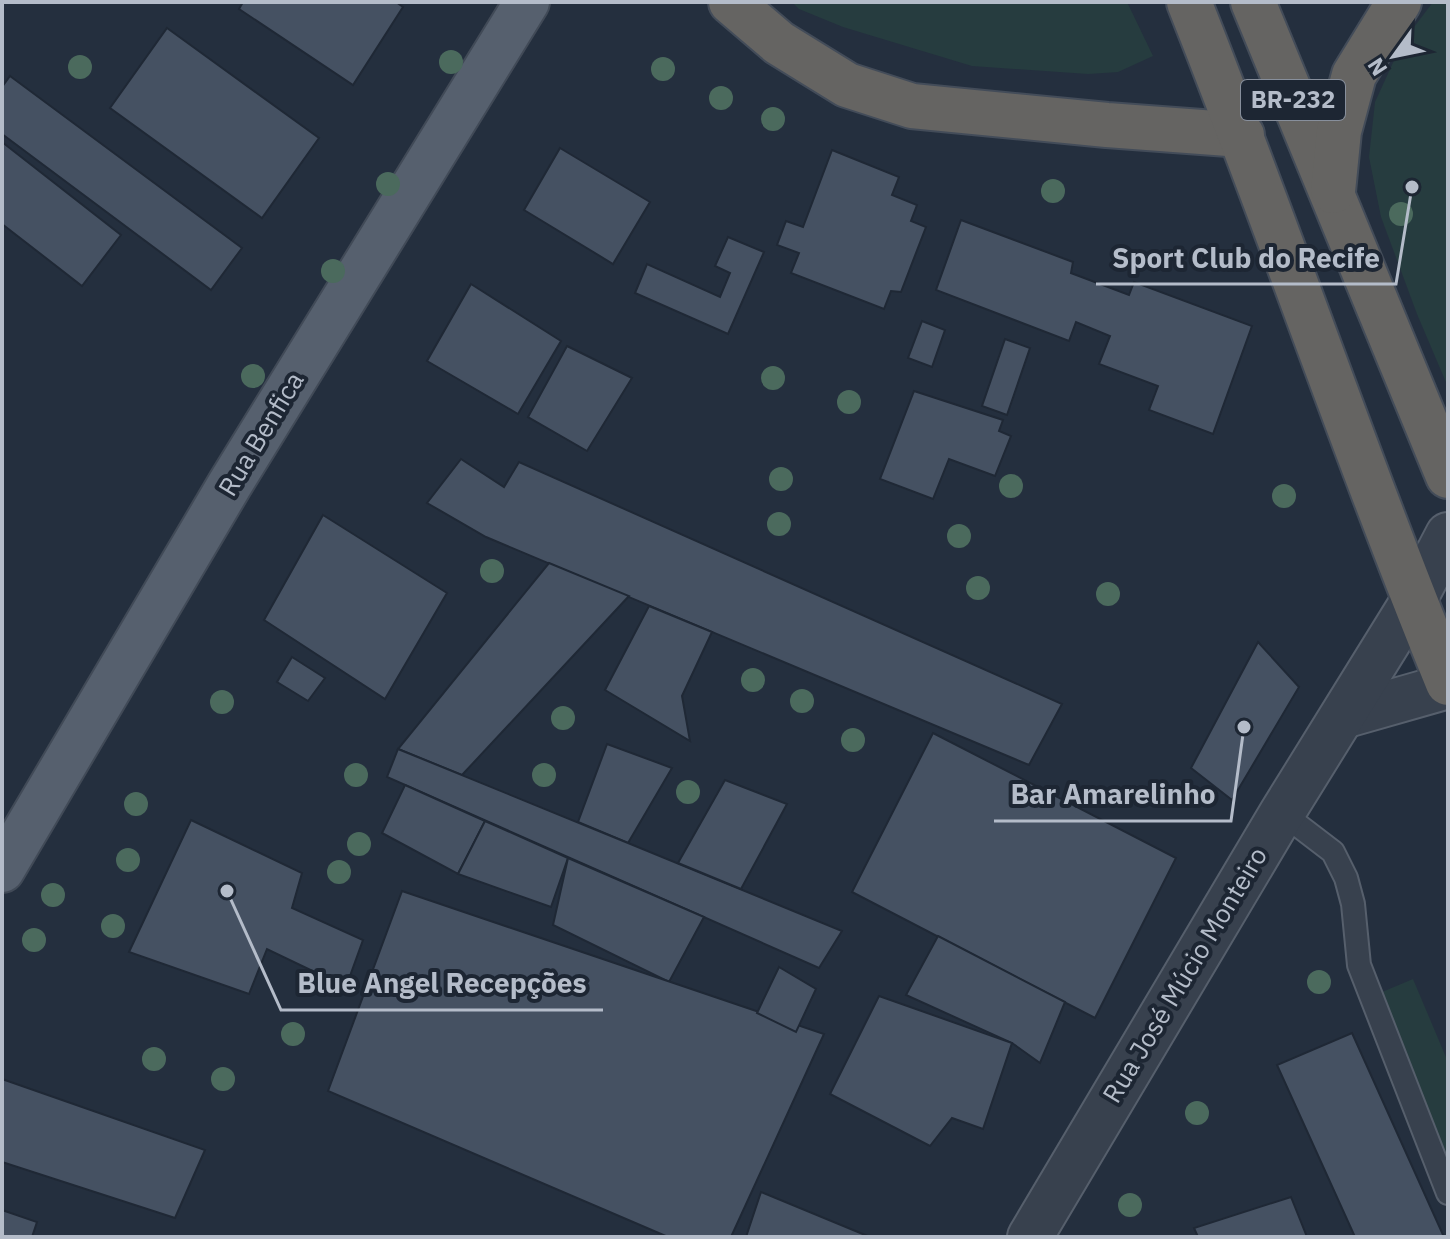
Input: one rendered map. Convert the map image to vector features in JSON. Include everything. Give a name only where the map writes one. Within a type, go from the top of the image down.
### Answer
[{"type":"highway","points":[[731,2],[779,43],[847,85],[912,106],[1242,135]]},
{"type":"highway","name":"BR-232","points":[[1189,2],[1448,684]]},
{"type":"highway","name":"BR-232","points":[[1253,2],[1448,476]]},
{"type":"highway","points":[[1332,198],[1339,131],[1354,75],[1399,2]]},
{"type":"main road","name":"Rua Benfica","points":[[2,870],[238,471],[527,2]]},
{"type":"street","name":"Rua José Múcio Monteiro","points":[[1030,1237],[1282,813],[1414,600],[1448,535]]},
{"type":"street","points":[[1343,716],[1448,684]]},
{"type":"lane","points":[[1282,813],[1333,852],[1346,878],[1353,904],[1359,965],[1448,1193]]},
{"type":"green space","points":[[792,2],[1127,2],[1153,56],[1118,72],[1088,74],[972,66],[843,27],[799,9]]},
{"type":"green space","points":[[1433,2],[1448,2],[1448,387],[1381,217],[1369,157],[1375,102],[1402,43]]},
{"type":"green space","points":[[1413,979],[1448,1062],[1448,1172],[1375,995]]},
{"type":"building","points":[[243,2],[396,2],[403,7],[353,85],[239,9]]},
{"type":"building","points":[[167,28],[319,138],[262,218],[110,108]]},
{"type":"building","points":[[10,76],[242,248],[211,290],[2,134],[2,87]]},
{"type":"building","points":[[2,142],[121,235],[82,286],[2,224]]},
{"type":"building","points":[[560,148],[650,202],[613,264],[524,210]]},
{"type":"building","points":[[832,150],[899,177],[892,195],[917,205],[911,221],[926,227],[901,292],[891,291],[884,309],[791,273],[799,253],[777,245],[786,221],[803,227]]},
{"type":"building","points":[[961,220],[1073,262],[1071,273],[1129,295],[1134,282],[1252,326],[1213,434],[1149,410],[1158,386],[1099,364],[1110,336],[1076,322],[1069,341],[936,290]]},
{"type":"building","points":[[728,237],[764,252],[728,334],[635,293],[647,264],[720,297],[730,273],[715,266]]},
{"type":"building","points":[[471,284],[561,341],[518,414],[427,361]]},
{"type":"building","points":[[922,321],[945,330],[932,367],[908,358]]},
{"type":"building","points":[[1005,339],[1030,348],[1007,415],[982,406]]},
{"type":"building","points":[[567,346],[632,378],[587,451],[528,417]]},
{"type":"building","points":[[914,391],[1003,420],[999,431],[1011,436],[995,476],[949,459],[933,499],[880,479]]},
{"type":"building","points":[[461,459],[504,487],[519,462],[1062,704],[1029,765],[486,537],[427,503]]},
{"type":"building","points":[[323,515],[447,593],[385,699],[264,620]]},
{"type":"building","points":[[549,563],[629,596],[462,775],[398,749]]},
{"type":"building","points":[[649,606],[712,632],[682,696],[690,741],[605,690]]},
{"type":"building","points":[[1258,642],[1299,687],[1232,800],[1191,768]]},
{"type":"building","points":[[292,657],[325,678],[308,701],[277,682]]},
{"type":"building","points":[[933,733],[1176,858],[1095,1018],[852,892]]},
{"type":"building","points":[[607,744],[672,768],[628,843],[578,822]]},
{"type":"building","points":[[398,749],[842,931],[819,968],[387,777]]},
{"type":"building","points":[[725,780],[787,804],[741,889],[678,863]]},
{"type":"building","points":[[405,785],[485,821],[458,874],[382,833]]},
{"type":"building","points":[[191,820],[302,873],[292,908],[363,940],[346,987],[267,949],[249,994],[129,952]]},
{"type":"building","points":[[485,821],[568,858],[551,907],[458,874]]},
{"type":"building","points":[[568,858],[704,917],[669,982],[553,925]]},
{"type":"building","points":[[402,891],[824,1034],[731,1237],[668,1237],[328,1091]]},
{"type":"building","points":[[938,936],[1065,1002],[1040,1063],[1012,1043],[906,995]]},
{"type":"building","points":[[779,967],[816,989],[796,1032],[757,1013]]},
{"type":"building","points":[[879,996],[1012,1043],[983,1129],[952,1118],[930,1146],[830,1094]]},
{"type":"building","points":[[1352,1033],[1444,1237],[1355,1237],[1277,1065]]},
{"type":"building","points":[[2,1079],[205,1150],[175,1218],[2,1162]]},
{"type":"building","points":[[761,1192],[870,1237],[746,1237]]},
{"type":"building","points":[[1291,1197],[1307,1237],[1198,1237],[1194,1228]]},
{"type":"building","points":[[2,1210],[37,1222],[32,1237],[2,1237]]},
{"type":"place","name":"Sport Club do Recife","points":[[1412,187]]},
{"type":"place","name":"Bar Amarelinho","points":[[1244,727]]},
{"type":"place","name":"Blue Angel Recepções","points":[[227,891]]}]
